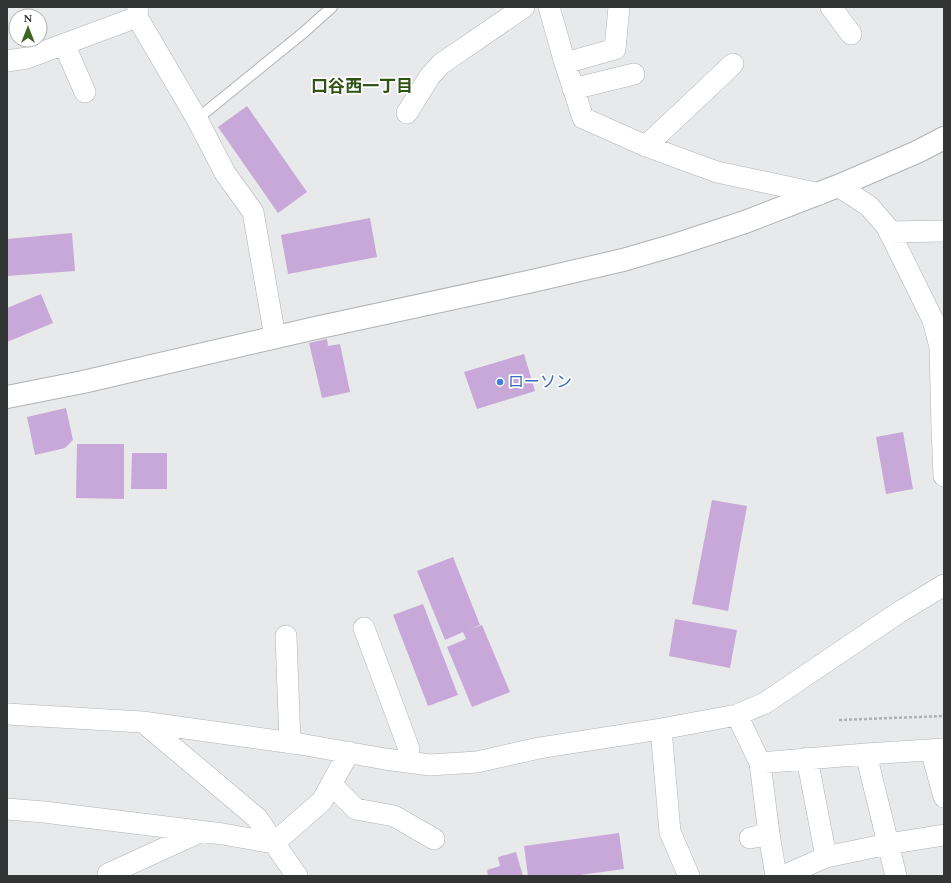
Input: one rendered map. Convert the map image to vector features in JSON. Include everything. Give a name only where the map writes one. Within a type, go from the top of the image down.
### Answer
[{"type":"street","points":[[407,113],[430,76],[441,64],[524,7]]},
{"type":"street","points":[[549,7],[583,118],[646,146],[717,172],[829,190],[869,206],[887,227],[933,320],[940,347],[944,476]]},
{"type":"street","points":[[565,63],[615,49],[619,7]]},
{"type":"street","points":[[831,7],[851,34]]},
{"type":"street","points":[[7,61],[27,58],[64,44],[138,12],[225,173],[253,212],[275,337]]},
{"type":"street","points":[[64,44],[85,92]]},
{"type":"street","points":[[646,146],[733,64]]},
{"type":"street","points":[[573,89],[634,74]]},
{"type":"street","points":[[7,397],[83,382],[275,337],[623,260],[745,222],[829,190],[917,152],[944,138]]},
{"type":"street","points":[[889,232],[944,231]]},
{"type":"street","points":[[7,714],[142,722],[430,765],[477,762],[538,748],[661,729],[737,715],[765,703],[898,613],[944,585]]},
{"type":"street","points":[[364,628],[408,749],[405,761]]},
{"type":"street","points":[[286,636],[290,743]]},
{"type":"street","points":[[737,715],[760,763],[760,836],[776,876]]},
{"type":"street","points":[[142,722],[257,818],[297,876]]},
{"type":"street","points":[[661,729],[670,832],[689,876]]},
{"type":"street","points":[[760,763],[807,758],[937,750],[944,797]]},
{"type":"street","points":[[274,843],[322,801],[349,752]]},
{"type":"street","points":[[866,754],[896,876]]},
{"type":"street","points":[[807,758],[826,857]]},
{"type":"street","points":[[331,784],[356,809],[394,816],[434,839]]},
{"type":"street","points":[[7,809],[202,831],[274,843]]},
{"type":"street","points":[[108,876],[108,874],[202,831]]},
{"type":"street","points":[[783,876],[826,857],[888,844],[944,835]]},
{"type":"lane","points":[[197,119],[304,33],[332,7]]},
{"type":"path","points":[[839,720],[944,716]]},
{"type":"building","points":[[247,106],[307,192],[278,213],[218,127]]},
{"type":"building","points":[[370,218],[377,257],[288,274],[281,235]]},
{"type":"building","points":[[72,233],[75,271],[7,276],[7,239]]},
{"type":"building","points":[[41,294],[53,323],[7,342],[7,308]]},
{"type":"building","points":[[327,339],[328,346],[340,344],[350,392],[322,398],[309,343]]},
{"type":"building","name":"ローソン","points":[[524,354],[535,391],[477,409],[464,372]]},
{"type":"building","points":[[66,408],[73,440],[65,448],[35,455],[27,417]]},
{"type":"building","points":[[903,432],[913,489],[886,494],[876,437]]},
{"type":"building","points":[[77,444],[124,444],[124,499],[76,498]]},
{"type":"building","points":[[132,453],[167,453],[167,489],[131,489]]},
{"type":"building","points":[[712,500],[747,506],[728,611],[692,604]]},
{"type":"building","points":[[453,557],[480,625],[469,630],[482,625],[510,692],[472,707],[447,647],[466,639],[463,632],[445,640],[417,571]]},
{"type":"building","points":[[423,604],[458,695],[428,706],[393,615]]},
{"type":"building","points":[[675,619],[737,630],[730,668],[669,656]]},
{"type":"building","points":[[619,833],[624,869],[573,876],[528,876],[524,846]]},
{"type":"building","points":[[516,852],[523,876],[488,876],[487,870],[500,866],[498,857]]},
{"type":"place","name":"ローソン","points":[[500,382]]},
{"type":"district","name":"口谷西一丁目","points":[[362,87]]}]
